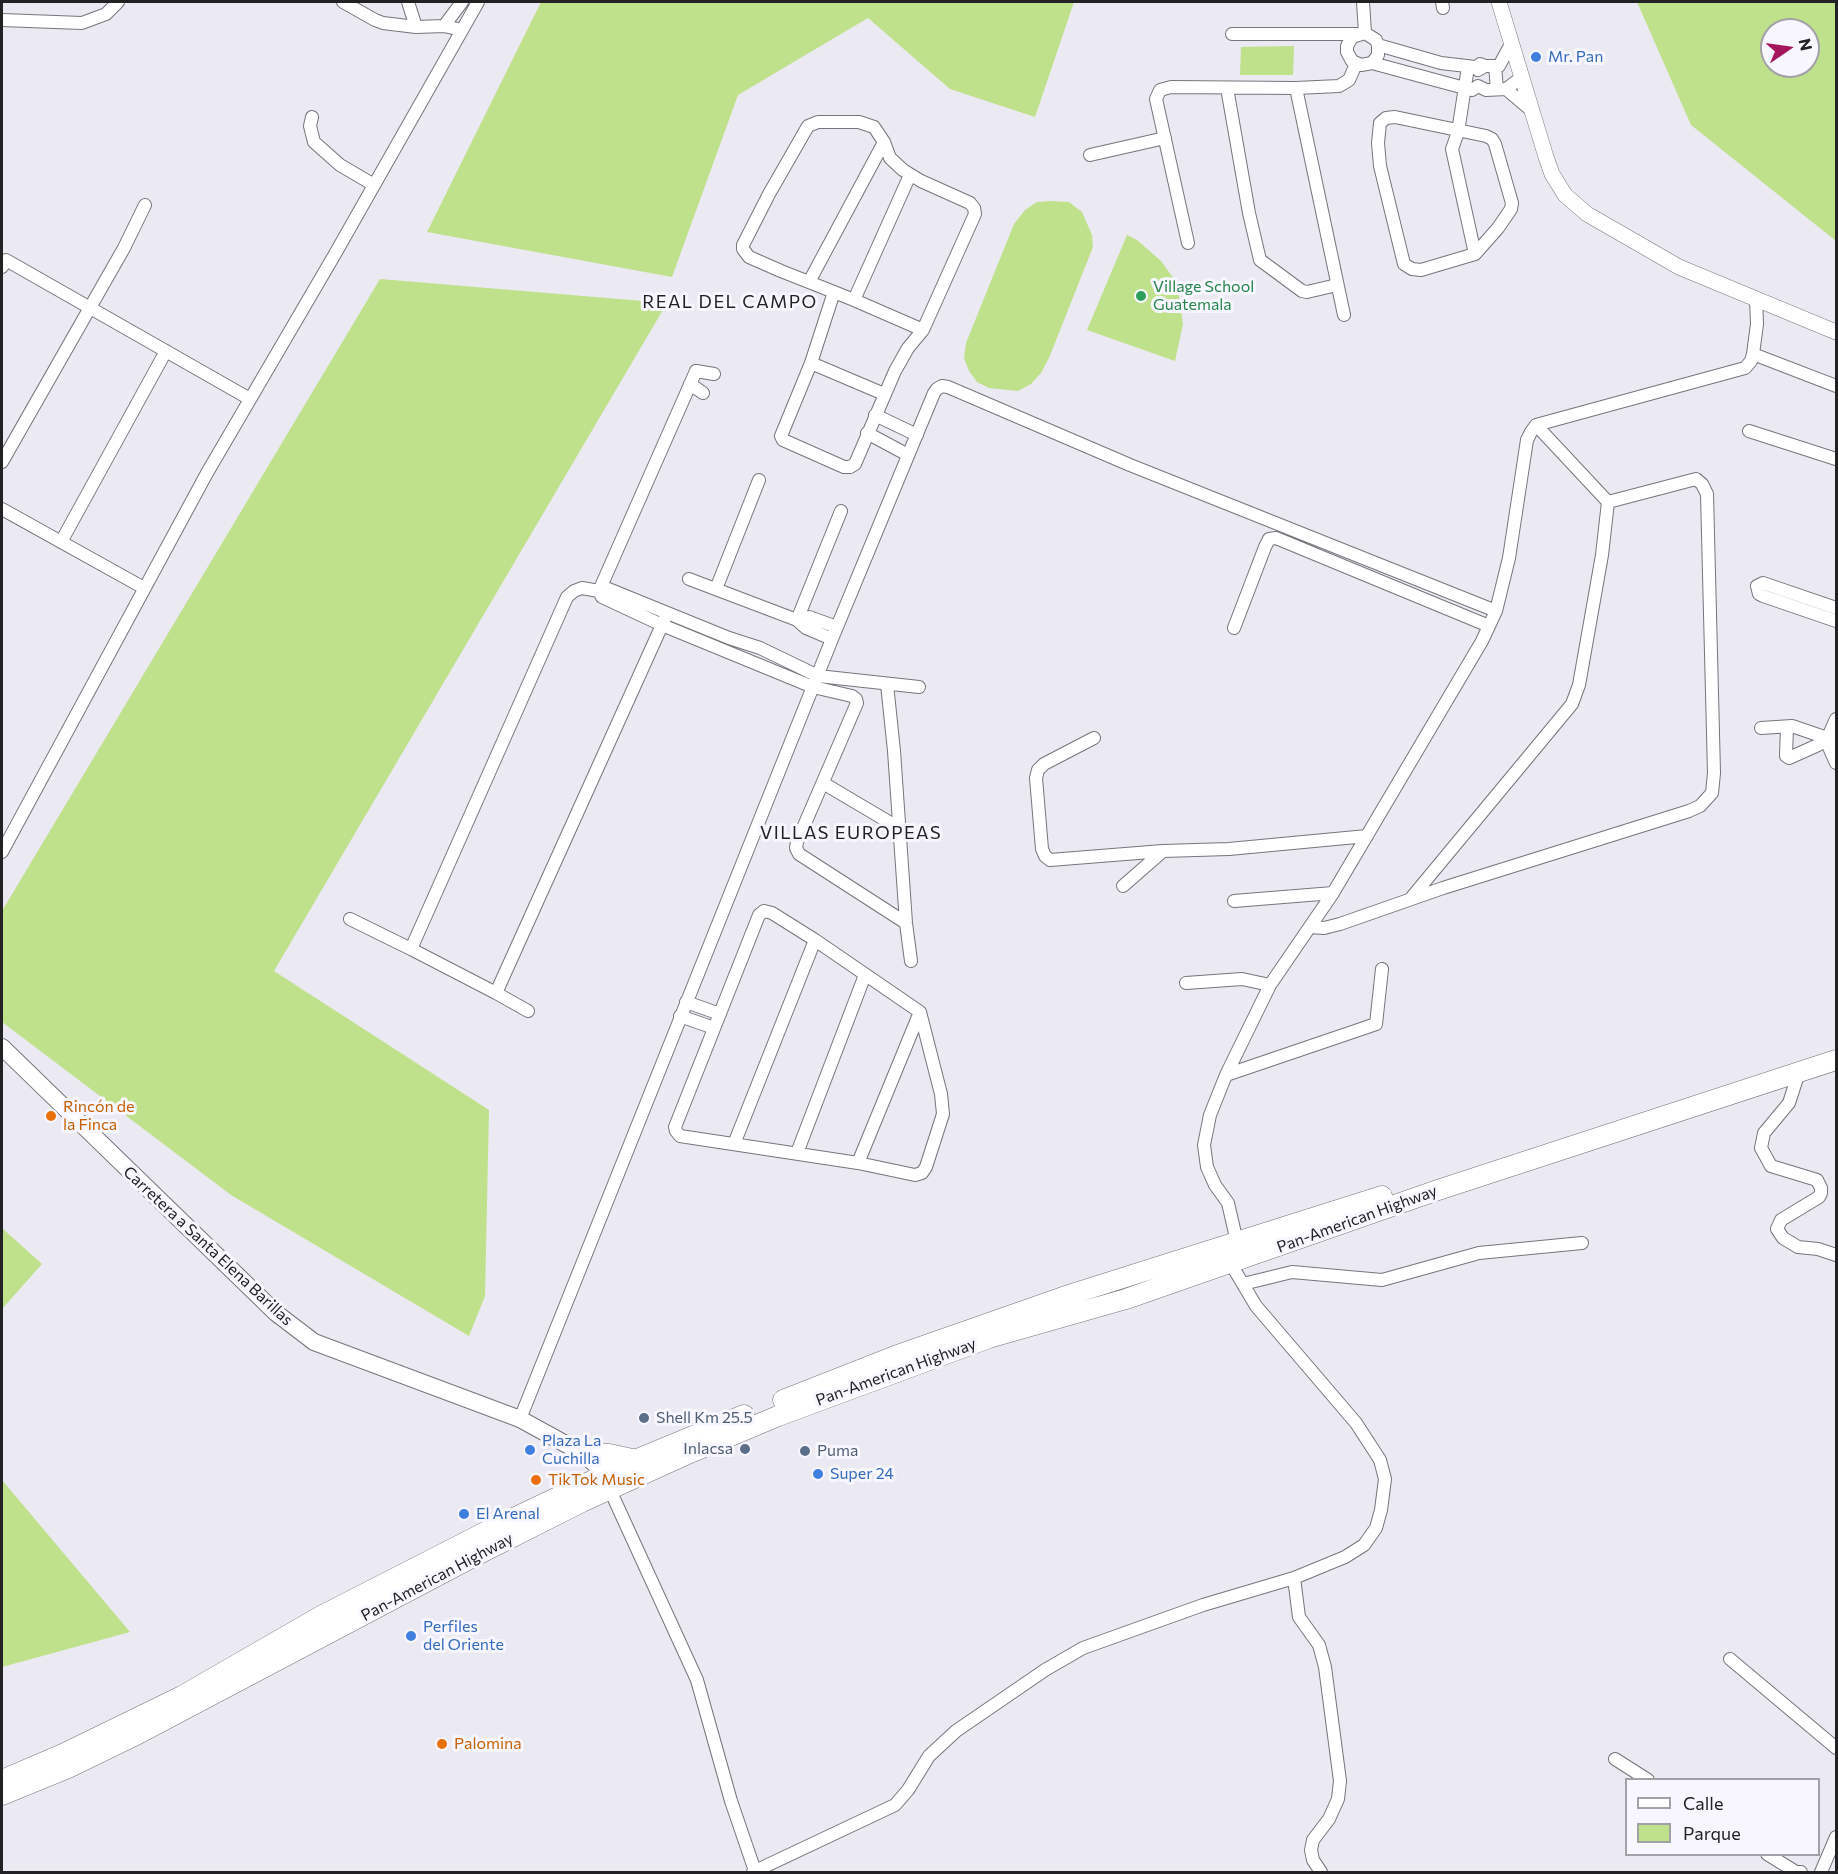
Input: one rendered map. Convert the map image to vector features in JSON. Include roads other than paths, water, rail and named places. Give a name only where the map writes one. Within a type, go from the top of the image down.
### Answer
[{"type":"highway","name":"Pan-American Highway","points":[[2,1795],[68,1768],[138,1734],[346,1625],[477,1555],[637,1460],[853,1372],[1072,1294],[1836,1048]]},
{"type":"highway","name":"Pan-American Highway","points":[[2,1780],[63,1754],[182,1696],[321,1616],[403,1574],[604,1481],[990,1338],[1119,1301],[1231,1264],[1438,1190],[1836,1060]]},
{"type":"highway","points":[[1119,1301],[1110,1292],[1111,1289],[1174,1268],[1197,1254]]},
{"type":"highway","points":[[584,1455],[609,1454],[637,1460]]},
{"type":"highway","points":[[584,1455],[604,1481]]},
{"type":"highway","points":[[346,1625],[340,1617],[341,1614],[389,1587],[403,1574]]},
{"type":"main road","name":"Carretera a Santa Elena Barillas","points":[[2,1047],[276,1313],[308,1337],[338,1352],[520,1419],[584,1455]]},
{"type":"street","points":[[2,20],[82,23],[106,14],[118,2]]},
{"type":"street","points":[[408,2],[416,27]]},
{"type":"street","points":[[444,26],[462,2]]},
{"type":"street","points":[[2,852],[144,588],[478,2]]},
{"type":"street","points":[[1361,34],[1364,2]]},
{"type":"street","points":[[1499,2],[1543,148],[1556,181],[1565,195],[1587,214],[1679,267],[1836,332]]},
{"type":"street","points":[[347,3],[375,20],[416,27],[444,26],[462,30]]},
{"type":"street","points":[[1232,34],[1361,34],[1372,36],[1378,45],[1378,55],[1372,63]]},
{"type":"street","points":[[1361,34],[1352,37],[1347,46],[1349,57],[1356,64],[1372,63],[1468,90],[1478,86],[1496,89],[1532,111]]},
{"type":"street","points":[[1474,254],[1452,150],[1468,90],[1484,66],[1512,42]]},
{"type":"street","points":[[1378,45],[1442,63],[1484,66],[1521,74]]},
{"type":"street","points":[[1188,243],[1156,99],[1160,90],[1171,87],[1296,88],[1345,84],[1356,64]]},
{"type":"street","points":[[1484,66],[1496,89]]},
{"type":"street","points":[[1496,89],[1521,74]]},
{"type":"street","points":[[1227,88],[1249,213],[1260,260],[1302,291],[1307,292],[1337,285]]},
{"type":"street","points":[[1296,88],[1344,315]]},
{"type":"street","points":[[312,117],[310,126],[314,142],[340,165],[374,185]]},
{"type":"street","points":[[1395,117],[1492,139],[1512,198],[1511,209],[1498,228],[1474,254],[1421,270],[1412,269],[1404,264],[1380,166],[1378,142],[1380,123],[1386,118],[1395,117]]},
{"type":"street","points":[[834,292],[812,363],[781,434],[782,439],[844,467],[850,467],[855,464],[884,394],[908,348],[923,330],[974,218],[975,210],[970,203],[910,175],[891,158],[874,127],[859,122],[818,122],[806,129],[743,245],[744,252],[749,257],[854,300],[923,330]]},
{"type":"street","points":[[1090,155],[1165,138]]},
{"type":"street","points":[[809,282],[884,142]]},
{"type":"street","points":[[854,300],[910,175]]},
{"type":"street","points":[[2,462],[124,248],[145,205]]},
{"type":"street","points":[[2,267],[6,260],[250,399]]},
{"type":"street","points":[[1237,1242],[1228,1203],[1215,1185],[1207,1167],[1204,1145],[1210,1115],[1226,1075],[1270,985],[1333,893],[1489,626],[1496,611],[1509,558],[1527,440],[1536,425],[1745,368],[1753,354],[1757,324],[1756,298]]},
{"type":"street","points":[[61,542],[166,351]]},
{"type":"street","points":[[1753,354],[1836,386]]},
{"type":"street","points":[[812,363],[884,394]]},
{"type":"street","points":[[599,591],[696,371],[714,374]]},
{"type":"street","points":[[690,384],[703,393]]},
{"type":"street","points":[[520,1419],[815,681],[934,393],[942,386],[1130,465],[1496,611]]},
{"type":"street","points":[[875,414],[917,435]]},
{"type":"street","points":[[1412,898],[1572,704],[1579,685],[1602,555],[1608,502],[1536,425]]},
{"type":"street","points":[[1749,431],[1836,459]]},
{"type":"street","points":[[867,433],[908,454]]},
{"type":"street","points":[[1310,927],[1324,928],[1340,924],[1412,898],[1689,811],[1700,806],[1712,793],[1714,773],[1707,494],[1702,484],[1696,479],[1608,502]]},
{"type":"street","points":[[716,589],[759,480]]},
{"type":"street","points":[[2,509],[144,588]]},
{"type":"street","points":[[796,620],[841,511]]},
{"type":"street","points":[[1234,628],[1265,547],[1269,539],[1276,538],[1489,626]]},
{"type":"street","points":[[689,579],[796,620],[809,617],[835,633]]},
{"type":"street","points":[[1836,608],[1763,583],[1757,586],[1759,594],[1763,596],[1836,621]]},
{"type":"street","points":[[411,949],[567,597],[578,589],[599,591],[606,588],[725,650],[815,681],[848,680],[919,687]]},
{"type":"street","points":[[665,620],[759,648],[815,681],[852,696],[857,703],[797,842],[798,851],[906,924]]},
{"type":"street","points":[[496,993],[665,620]]},
{"type":"street","points":[[725,650],[729,638]]},
{"type":"street","points":[[845,695],[848,680]]},
{"type":"street","points":[[888,684],[898,828],[911,962]]},
{"type":"street","points":[[1836,719],[1832,739],[1828,745],[1836,763]]},
{"type":"street","points":[[1761,728],[1792,726],[1832,739]]},
{"type":"street","points":[[1787,727],[1786,756],[1789,759],[1832,739]]},
{"type":"street","points":[[1094,738],[1044,764],[1038,770],[1036,778],[1042,849],[1050,860],[1163,851],[1229,849],[1367,836]]},
{"type":"street","points":[[823,783],[898,828]]},
{"type":"street","points":[[1123,886],[1163,851]]},
{"type":"street","points":[[1234,901],[1333,893]]},
{"type":"street","points":[[764,911],[772,913],[815,940],[920,1012],[941,1094],[943,1114],[922,1173],[915,1175],[858,1163],[680,1136],[676,1131],[675,1127],[759,915],[764,911]]},
{"type":"street","points":[[350,919],[528,1011]]},
{"type":"street","points":[[735,1144],[815,940]]},
{"type":"street","points":[[1226,1075],[1376,1024],[1382,969]]},
{"type":"street","points":[[797,1153],[865,975]]},
{"type":"street","points":[[1186,983],[1242,979],[1270,985]]},
{"type":"street","points":[[686,1002],[720,1014]]},
{"type":"street","points":[[858,1163],[920,1012]]},
{"type":"street","points":[[680,1016],[714,1028]]},
{"type":"street","points":[[1799,1072],[1789,1103],[1764,1133],[1761,1148],[1771,1166],[1817,1180],[1821,1192],[1819,1197],[1781,1220],[1777,1229],[1783,1238],[1798,1247],[1836,1255]]},
{"type":"street","points":[[1243,1284],[1292,1272],[1382,1280],[1479,1253],[1582,1243]]},
{"type":"street","points":[[604,1481],[697,1680],[731,1801],[754,1872],[896,1805],[929,1756],[956,1731],[1083,1648],[1203,1605],[1294,1578],[1345,1557],[1364,1545],[1376,1528],[1381,1510],[1385,1479],[1380,1460],[1356,1422],[1257,1306],[1231,1264]]},
{"type":"street","points":[[1294,1578],[1299,1617],[1319,1645],[1325,1667],[1340,1781],[1338,1799],[1329,1819],[1313,1840],[1311,1850],[1313,1860],[1321,1872]]},
{"type":"street","points":[[1730,1659],[1836,1749]]},
{"type":"street","points":[[1615,1759],[1646,1778]]},
{"type":"street","points":[[1821,1872],[1836,1837]]},
{"type":"street","points":[[1770,1856],[1796,1872],[1801,1872]]},
{"type":"place","name":"Mr. Pan","points":[[1536,57]]},
{"type":"place","name":"Village School Guatemala","points":[[1141,296]]},
{"type":"place","name":"Rincón de la Finca","points":[[51,1116]]},
{"type":"place","name":"Shell Km 25.5","points":[[644,1418]]},
{"type":"place","name":"Inlacsa","points":[[745,1449]]},
{"type":"place","name":"Plaza La Cuchilla","points":[[530,1450]]},
{"type":"place","name":"Puma","points":[[805,1451]]},
{"type":"place","name":"Super 24","points":[[818,1474]]},
{"type":"place","name":"TikTok Music","points":[[536,1480]]},
{"type":"place","name":"El Arenal","points":[[464,1514]]},
{"type":"place","name":"Perfiles del Oriente","points":[[411,1636]]},
{"type":"place","name":"Palomina","points":[[442,1744]]},
{"type":"district","name":"REAL DEL CAMPO","points":[[730,302]]},
{"type":"district","name":"VILLAS EUROPEAS","points":[[851,833]]}]
